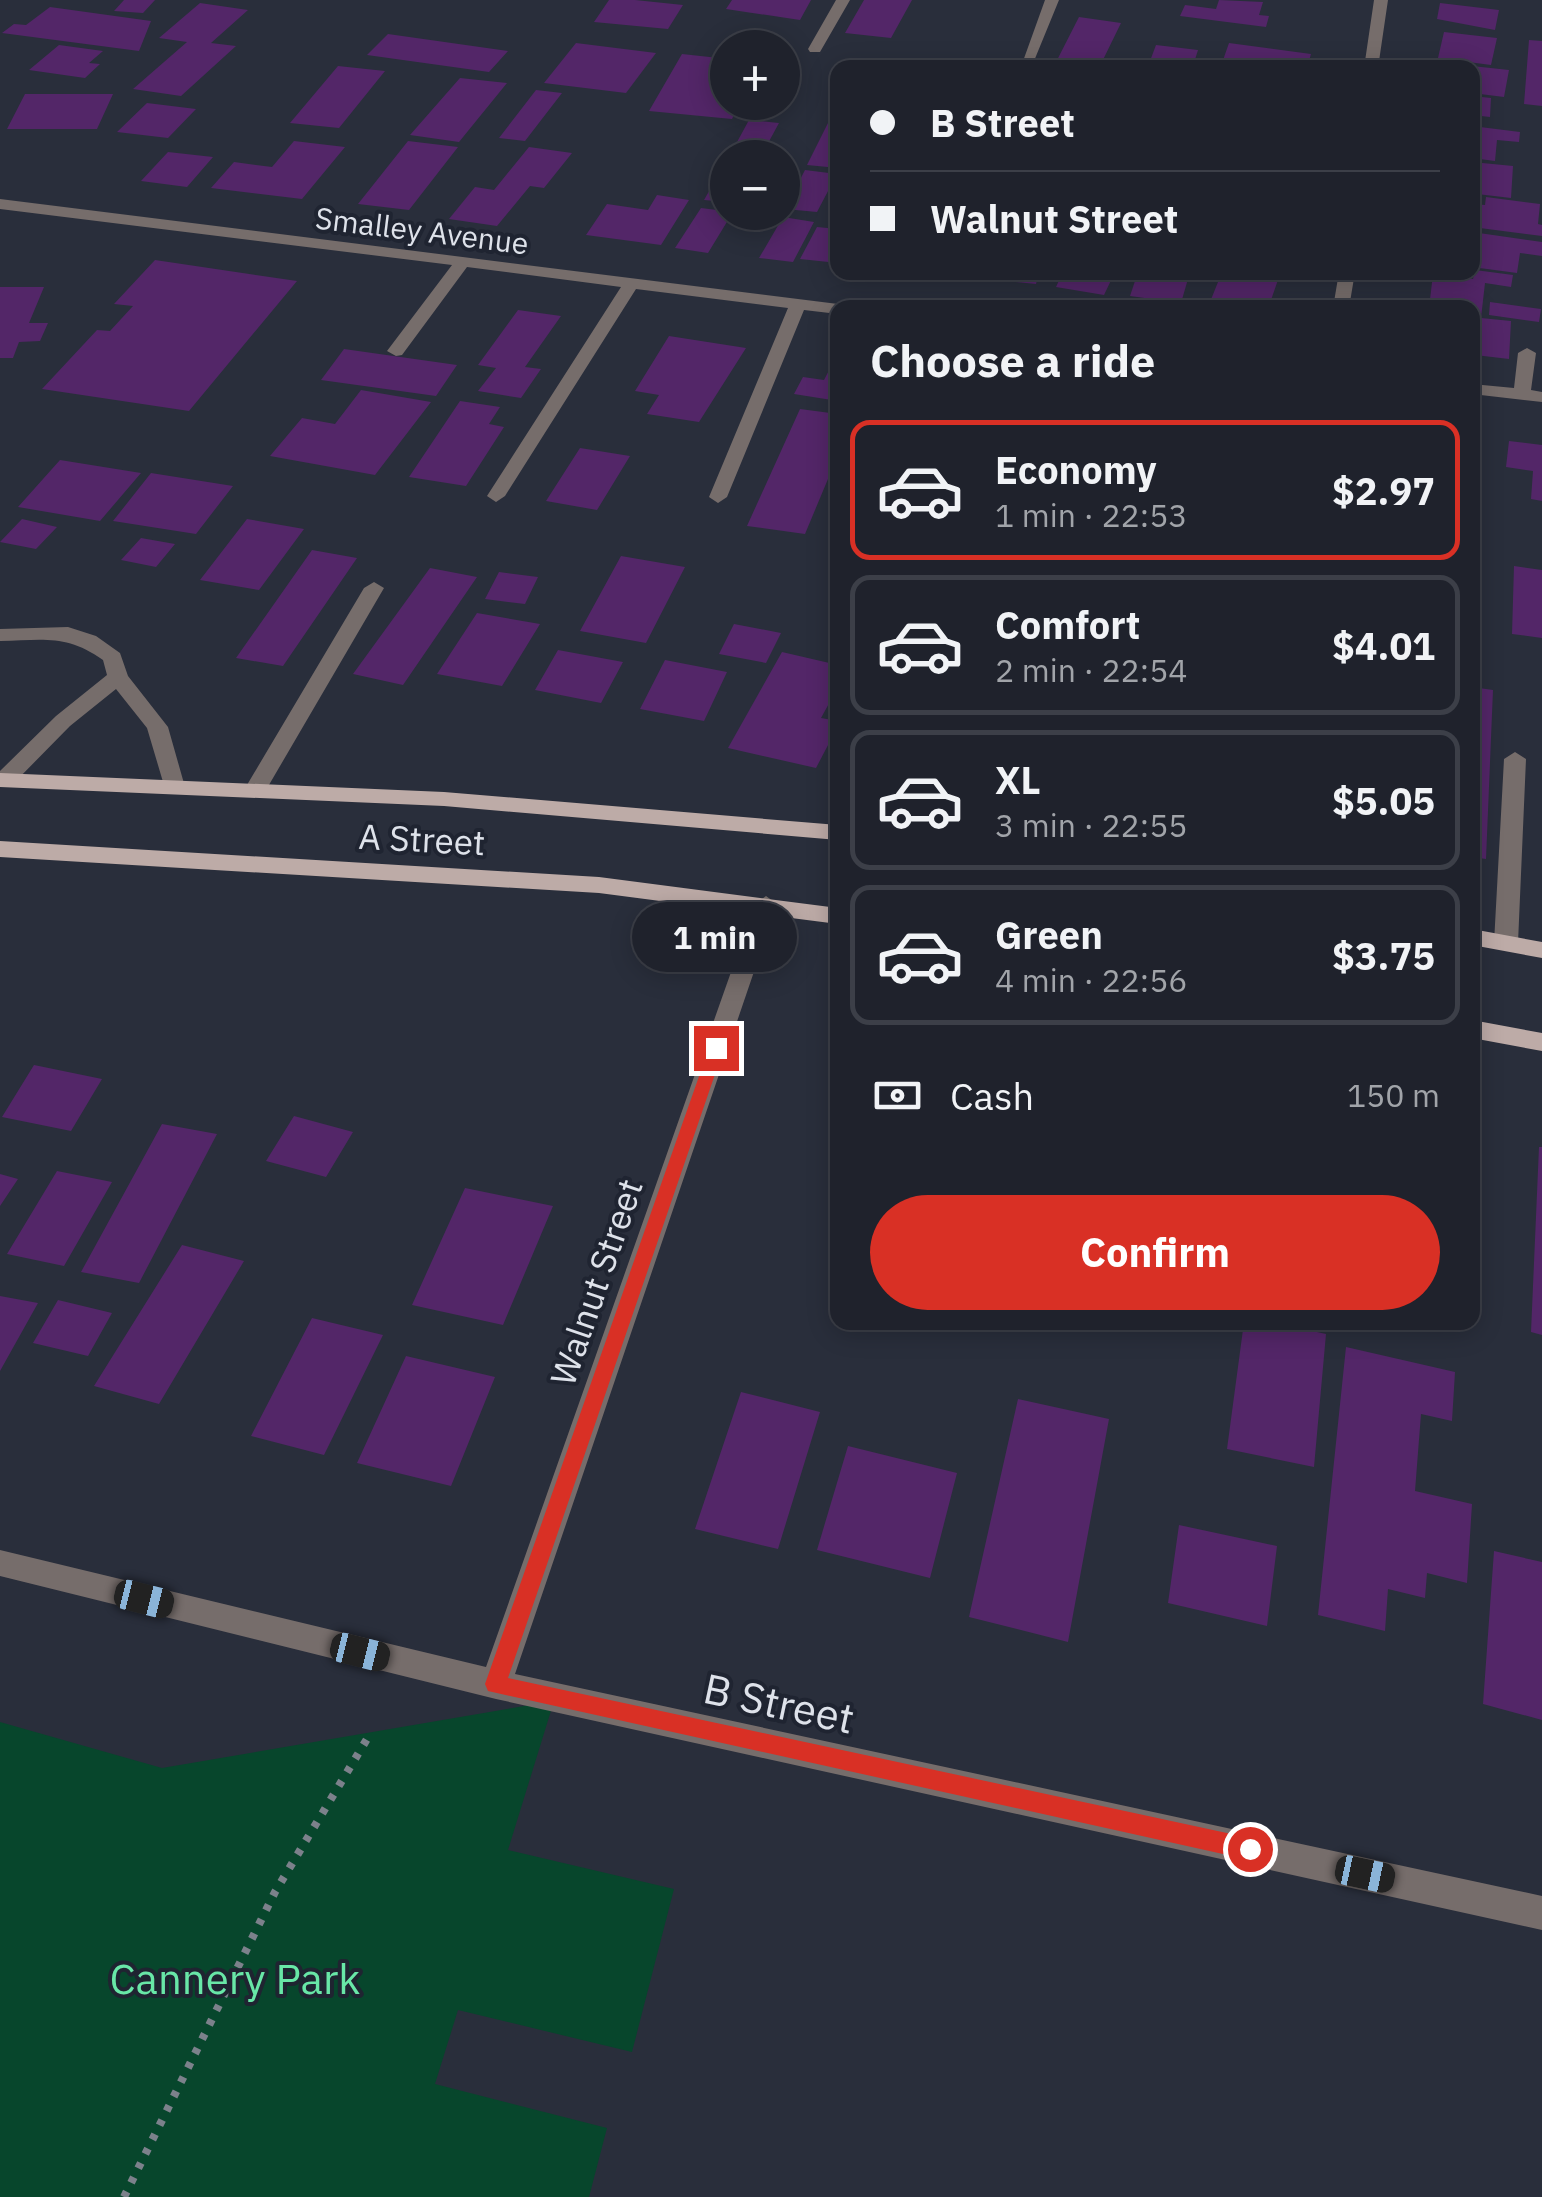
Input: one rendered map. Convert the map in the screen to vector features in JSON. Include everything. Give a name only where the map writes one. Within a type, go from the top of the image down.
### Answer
[{"type":"main road","name":"A Street","points":[[2,780],[444,799],[830,832]]},
{"type":"main road","name":"A Street","points":[[0,849],[599,885],[830,915]]},
{"type":"main road","points":[[1480,938],[1542,950]]},
{"type":"main road","points":[[1480,1030],[1542,1042]]},
{"type":"street","points":[[815,50],[843,0]]},
{"type":"street","points":[[1027,60],[1052,0]]},
{"type":"street","points":[[1371,60],[1381,0]]},
{"type":"street","name":"Smalley Avenue","points":[[0,204],[830,308]]},
{"type":"street","points":[[396,351],[462,263]]},
{"type":"street","points":[[496,496],[630,284]]},
{"type":"street","points":[[718,497],[798,304]]},
{"type":"street","points":[[1522,395],[1527,353]]},
{"type":"street","points":[[1480,389],[1542,397]]},
{"type":"street","points":[[255,790],[374,588]]},
{"type":"street","points":[[0,635],[56,632],[89,640],[112,656],[118,676],[158,727],[174,787]]},
{"type":"street","name":"A Street","points":[[2,780],[62,721],[118,676]]},
{"type":"street","points":[[1506,943],[1514,759]]},
{"type":"street","name":"Walnut Street","points":[[496,1684],[766,904]]},
{"type":"street","name":"B Street","points":[[0,1563],[496,1684],[1542,1913]]},
{"type":"path","points":[[124,2197],[275,1892],[367,1740]]},
{"type":"green space","name":"Cannery Park","points":[[554,1701],[508,1850],[674,1889],[632,2052],[458,2010],[435,2084],[607,2128],[589,2197],[0,2197],[0,1722],[162,1768]]},
{"type":"building","points":[[124,0],[155,0],[143,13],[114,11]]},
{"type":"building","points":[[609,0],[683,5],[668,29],[594,22]]},
{"type":"building","points":[[732,0],[811,0],[800,20],[726,9]]},
{"type":"building","points":[[864,0],[912,0],[891,38],[845,33]]},
{"type":"building","points":[[1219,0],[1263,2],[1259,15],[1269,16],[1266,27],[1180,16],[1185,5],[1216,9]]},
{"type":"building","points":[[200,3],[248,10],[211,43],[236,46],[181,96],[133,89],[187,42],[159,38]]},
{"type":"building","points":[[1440,3],[1499,10],[1495,30],[1437,19]]},
{"type":"building","points":[[50,7],[151,21],[139,51],[2,33],[14,24],[26,25]]},
{"type":"building","points":[[1079,17],[1121,23],[1103,60],[1057,60]]},
{"type":"building","points":[[1444,32],[1497,38],[1491,65],[1480,64],[1480,60],[1438,58]]},
{"type":"building","points":[[388,34],[508,51],[489,72],[367,55]]},
{"type":"building","points":[[1529,40],[1542,41],[1542,106],[1524,104]]},
{"type":"building","points":[[576,43],[656,53],[626,93],[544,83]]},
{"type":"building","points":[[1229,43],[1311,54],[1309,60],[1223,60]]},
{"type":"building","points":[[59,45],[103,51],[89,63],[100,64],[85,78],[29,70]]},
{"type":"building","points":[[1156,45],[1198,50],[1195,60],[1150,60]]},
{"type":"building","points":[[682,54],[710,57],[710,117],[649,111]]},
{"type":"building","points":[[338,66],[385,71],[339,128],[290,123]]},
{"type":"building","points":[[1480,67],[1509,70],[1504,97],[1480,94]]},
{"type":"building","points":[[460,78],[507,83],[459,142],[410,135]]},
{"type":"building","points":[[536,90],[562,93],[525,141],[499,138]]},
{"type":"building","points":[[25,94],[113,94],[97,129],[7,129]]},
{"type":"building","points":[[1480,97],[1491,98],[1490,117],[1480,116]]},
{"type":"building","points":[[147,103],[196,109],[168,138],[117,132]]},
{"type":"building","points":[[830,119],[830,167],[807,165]]},
{"type":"building","points":[[749,120],[779,123],[770,140],[738,140]]},
{"type":"building","points":[[1480,127],[1520,132],[1519,142],[1497,140],[1495,161],[1480,159]]},
{"type":"building","points":[[294,141],[345,147],[302,199],[211,188],[234,162],[272,167]]},
{"type":"building","points":[[408,141],[458,147],[409,210],[358,204]]},
{"type":"building","points":[[529,147],[572,153],[544,188],[530,186],[497,226],[449,219],[475,187],[494,190]]},
{"type":"building","points":[[168,152],[213,157],[187,187],[141,181]]},
{"type":"building","points":[[1480,163],[1513,166],[1511,198],[1480,194]]},
{"type":"building","points":[[805,170],[830,173],[830,187],[817,212],[800,210],[800,180]]},
{"type":"building","points":[[657,195],[689,200],[661,245],[586,235],[607,204],[648,210]]},
{"type":"building","points":[[1486,197],[1540,204],[1538,224],[1542,225],[1542,236],[1480,228],[1480,205],[1485,205]]},
{"type":"building","points":[[701,208],[710,209],[710,230],[722,230],[708,253],[675,248]]},
{"type":"building","points":[[800,220],[814,222],[793,262],[759,258],[775,230],[800,230]]},
{"type":"building","points":[[817,227],[830,228],[830,262],[800,259]]},
{"type":"building","points":[[1480,233],[1542,242],[1542,256],[1520,253],[1517,273],[1480,268]]},
{"type":"building","points":[[155,260],[297,281],[189,411],[42,389],[97,330],[110,331],[133,306],[114,304]]},
{"type":"building","points":[[1480,271],[1513,275],[1511,287],[1485,283],[1481,318],[1511,321],[1509,359],[1480,356],[1480,300],[1430,300],[1432,280],[1480,280]]},
{"type":"building","points":[[997,280],[1037,280],[1036,284]]},
{"type":"building","points":[[1059,280],[1111,280],[1104,295],[1056,287]]},
{"type":"building","points":[[1135,280],[1188,280],[1182,300],[1130,296]]},
{"type":"building","points":[[1219,280],[1278,280],[1271,300],[1211,300]]},
{"type":"building","points":[[0,287],[44,287],[29,323],[48,323],[40,341],[19,342],[13,358],[0,358]]},
{"type":"building","points":[[1490,302],[1541,309],[1539,322],[1489,315]]},
{"type":"building","points":[[518,310],[561,316],[525,367],[541,369],[521,398],[478,391],[496,368],[478,365]]},
{"type":"building","points":[[669,336],[746,348],[699,422],[647,414],[659,395],[635,391]]},
{"type":"building","points":[[344,349],[457,365],[436,396],[321,380]]},
{"type":"building","points":[[830,368],[830,400],[794,394],[803,377],[824,380]]},
{"type":"building","points":[[361,390],[431,402],[375,475],[270,456],[302,418],[335,424]]},
{"type":"building","points":[[460,401],[500,407],[489,424],[504,427],[466,486],[409,477]]},
{"type":"building","points":[[800,409],[830,413],[830,474],[805,534],[747,526]]},
{"type":"building","points":[[1509,441],[1542,445],[1542,501],[1531,499],[1533,471],[1506,467]]},
{"type":"building","points":[[580,448],[630,456],[597,510],[546,501]]},
{"type":"building","points":[[60,460],[141,473],[100,521],[18,507]]},
{"type":"building","points":[[151,473],[233,486],[196,534],[113,521]]},
{"type":"building","points":[[22,519],[57,527],[36,549],[0,542]]},
{"type":"building","points":[[247,519],[304,529],[259,590],[200,580]]},
{"type":"building","points":[[141,538],[175,544],[156,567],[121,560]]},
{"type":"building","points":[[312,550],[357,558],[283,666],[236,658]]},
{"type":"building","points":[[621,556],[685,567],[646,643],[580,631]]},
{"type":"building","points":[[1514,566],[1542,570],[1542,638],[1512,634]]},
{"type":"building","points":[[430,568],[477,577],[403,685],[353,674]]},
{"type":"building","points":[[499,572],[538,577],[525,604],[485,599]]},
{"type":"building","points":[[477,613],[540,624],[502,686],[437,674]]},
{"type":"building","points":[[734,624],[781,633],[766,663],[719,654]]},
{"type":"building","points":[[558,650],[623,662],[601,703],[535,690]]},
{"type":"building","points":[[782,652],[830,663],[830,702],[821,718],[830,720],[830,741],[816,768],[728,748]]},
{"type":"building","points":[[665,660],[727,672],[704,721],[640,709]]},
{"type":"building","points":[[1480,688],[1493,690],[1486,859],[1480,858]]},
{"type":"building","points":[[34,1065],[102,1079],[71,1131],[2,1117]]},
{"type":"building","points":[[294,1116],[353,1132],[326,1177],[266,1161]]},
{"type":"building","points":[[162,1124],[217,1134],[139,1283],[81,1272]]},
{"type":"building","points":[[1542,1147],[1542,1335],[1531,1332]]},
{"type":"building","points":[[57,1171],[112,1182],[64,1266],[7,1254]]},
{"type":"building","points":[[0,1174],[18,1179],[0,1206]]},
{"type":"building","points":[[465,1188],[553,1206],[503,1325],[412,1305]]},
{"type":"building","points":[[182,1245],[244,1261],[159,1404],[94,1386]]},
{"type":"building","points":[[0,1296],[38,1303],[0,1371]]},
{"type":"building","points":[[58,1300],[112,1313],[88,1356],[33,1343]]},
{"type":"building","points":[[312,1318],[383,1335],[324,1455],[251,1436]]},
{"type":"building","points":[[1243,1330],[1308,1330],[1326,1334],[1314,1467],[1227,1449]]},
{"type":"building","points":[[1346,1347],[1455,1372],[1452,1421],[1421,1414],[1415,1491],[1472,1504],[1467,1583],[1427,1573],[1425,1598],[1388,1589],[1385,1631],[1318,1615]]},
{"type":"building","points":[[406,1356],[495,1377],[451,1486],[357,1463]]},
{"type":"building","points":[[741,1392],[820,1412],[778,1549],[695,1529]]},
{"type":"building","points":[[1018,1399],[1109,1419],[1068,1642],[969,1617]]},
{"type":"building","points":[[848,1446],[957,1473],[930,1578],[817,1550]]},
{"type":"building","points":[[1179,1525],[1277,1546],[1267,1626],[1168,1603]]},
{"type":"building","points":[[1494,1551],[1542,1562],[1542,1720],[1483,1704]]},
{"type":"route","points":[[716,1048],[496,1684],[1250,1849]]}]
